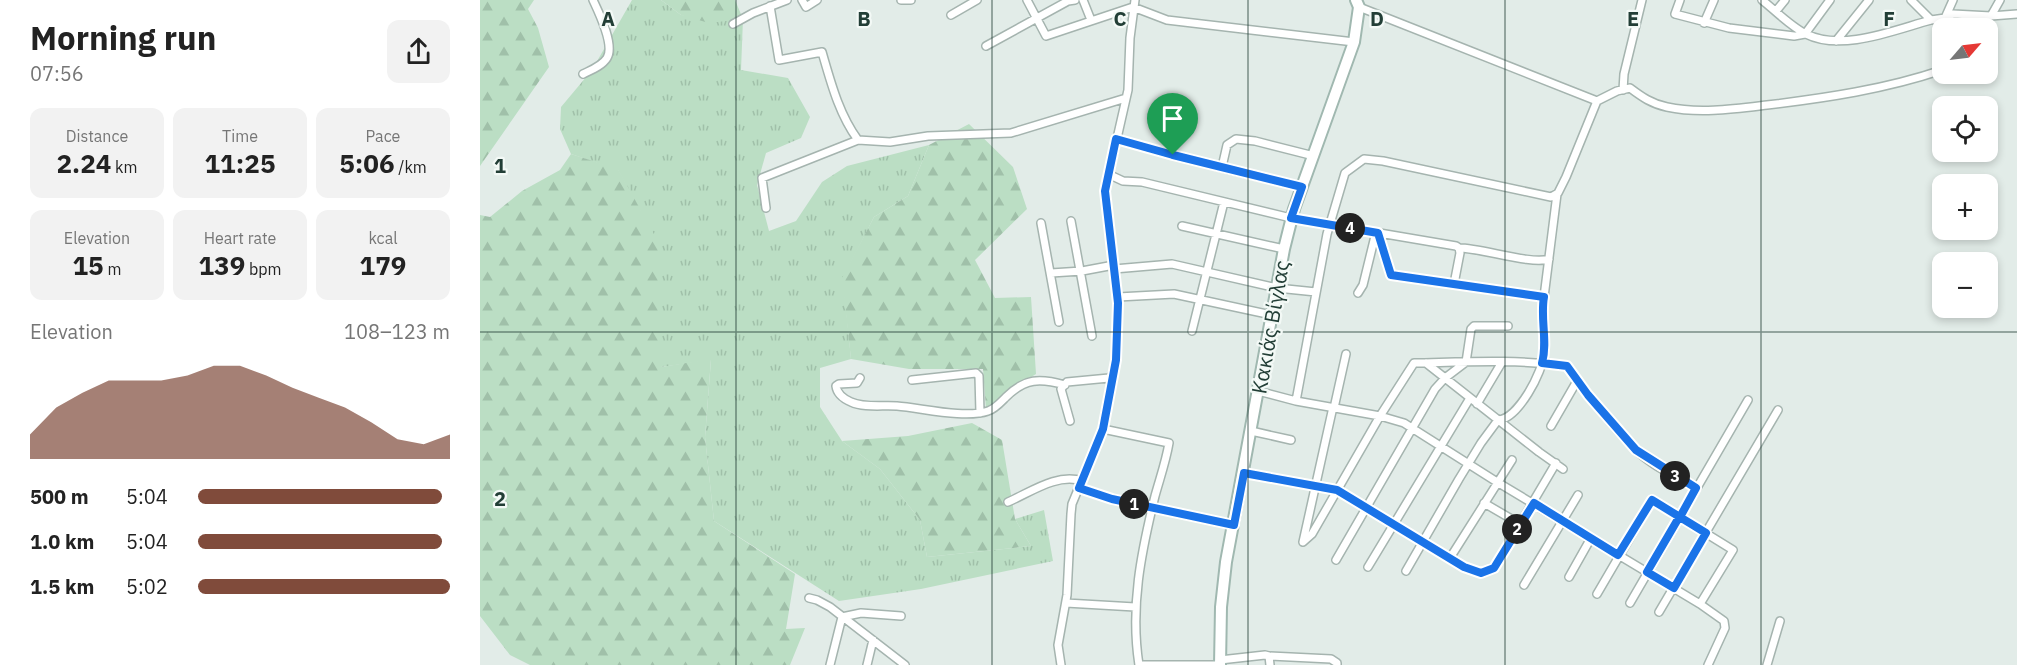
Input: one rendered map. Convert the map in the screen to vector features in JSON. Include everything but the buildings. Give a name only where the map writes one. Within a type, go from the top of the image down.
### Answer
[{"type":"street","points":[[584,74],[608,57],[610,48],[609,37],[593,0]]},
{"type":"street","points":[[733,24],[787,0]]},
{"type":"street","points":[[802,0],[806,7],[817,0]]},
{"type":"street","points":[[901,0],[911,0]]},
{"type":"street","points":[[951,15],[977,0]]},
{"type":"street","points":[[1027,0],[1046,36],[1134,4],[1167,20],[1354,42]]},
{"type":"street","points":[[1623,90],[1624,74],[1642,0]]},
{"type":"street","points":[[1680,0],[1675,14],[1704,23],[1794,36],[1805,34],[1830,0]]},
{"type":"street","points":[[1704,23],[1714,0]]},
{"type":"street","points":[[1762,0],[1805,34],[1827,42],[1851,40],[1931,20],[1912,0]]},
{"type":"street","points":[[1776,11],[1785,0]]},
{"type":"street","points":[[1836,41],[1869,0]]},
{"type":"street","points":[[1945,18],[1953,0]]},
{"type":"street","points":[[1991,16],[2000,0]]},
{"type":"street","points":[[986,46],[1068,1],[1084,2],[1091,20]]},
{"type":"street","points":[[1357,3],[1597,101]]},
{"type":"street","name":"Κακιάς Βίγλας","points":[[1220,663],[1221,607],[1284,249],[1291,218],[1354,42],[1357,3]]},
{"type":"street","points":[[1061,665],[1058,645],[1066,603],[1071,514],[1103,429],[1116,360],[1118,297],[1105,191],[1126,98],[1134,4]]},
{"type":"street","points":[[770,6],[779,60],[822,52],[843,116],[858,140]]},
{"type":"street","points":[[1945,18],[1962,14],[1991,16],[2017,14]]},
{"type":"street","points":[[1406,572],[1481,443],[1498,420],[1511,416],[1515,412],[1533,384],[1542,363],[1545,352],[1542,306],[1557,194],[1597,101],[1630,88],[1650,102],[1666,107],[1689,110],[1726,109],[1813,99],[1897,83],[1932,73]]},
{"type":"street","points":[[766,208],[762,178],[858,140],[890,142],[928,136],[1011,132],[1126,98]]},
{"type":"street","points":[[1116,139],[1302,187]]},
{"type":"street","points":[[1222,167],[1227,145],[1236,139],[1255,141],[1314,156]]},
{"type":"street","points":[[1296,401],[1329,224],[1345,173],[1360,160],[1551,197],[1557,194]]},
{"type":"street","points":[[1108,174],[1123,181],[1142,182],[1291,218],[1458,248],[1536,260],[1549,259]]},
{"type":"street","points":[[1192,331],[1224,202]]},
{"type":"street","points":[[1071,221],[1082,271],[1092,336]]},
{"type":"street","points":[[1041,223],[1059,322]]},
{"type":"street","points":[[1182,226],[1284,249]]},
{"type":"street","points":[[1377,232],[1391,275],[1544,297]]},
{"type":"street","points":[[1358,293],[1363,285],[1377,232]]},
{"type":"street","points":[[1454,284],[1460,253],[1458,248]]},
{"type":"street","points":[[1051,273],[1172,264],[1277,288],[1316,292]]},
{"type":"street","points":[[1118,297],[1174,294],[1272,315]]},
{"type":"street","points":[[1336,560],[1435,389],[1466,362],[1471,329],[1474,326],[1508,326]]},
{"type":"street","points":[[1346,354],[1303,542],[1312,534],[1380,416],[1414,363],[1502,362],[1567,366],[1636,450],[1696,488]]},
{"type":"street","points":[[1477,404],[1502,362]]},
{"type":"street","points":[[1426,363],[1563,468]]},
{"type":"street","points":[[912,380],[976,373],[979,376],[980,413]]},
{"type":"street","points":[[1070,421],[1061,389],[1067,382],[1109,378],[1113,374]]},
{"type":"street","points":[[860,378],[857,383],[839,384],[836,390],[841,396],[859,405],[980,413],[990,411],[1012,391],[1034,380],[1049,380],[1065,385]]},
{"type":"street","points":[[1551,426],[1577,381]]},
{"type":"street","points":[[1258,391],[1404,423],[1497,482],[1700,604],[1724,621],[1725,628],[1708,665]]},
{"type":"street","points":[[1368,567],[1470,398]]},
{"type":"street","points":[[1630,603],[1748,400]]},
{"type":"street","points":[[1659,612],[1778,410]]},
{"type":"street","points":[[1103,429],[1168,442],[1142,556],[1135,607],[1135,642],[1139,665],[1220,663],[1269,656],[1331,659],[1337,665]]},
{"type":"street","points":[[1251,431],[1291,440]]},
{"type":"street","points":[[1450,558],[1512,460]]},
{"type":"street","points":[[1244,473],[1337,490],[1474,572],[1487,572],[1494,568],[1556,464]]},
{"type":"street","points":[[1008,502],[1056,480],[1075,479],[1081,485],[1112,499],[1234,525]]},
{"type":"street","points":[[1524,585],[1578,495]]},
{"type":"street","points":[[1597,594],[1652,500],[1733,550],[1700,604]]},
{"type":"street","points":[[1484,503],[1520,524]]},
{"type":"street","points":[[1569,577],[1591,538]]},
{"type":"street","points":[[809,598],[824,603],[905,665]]},
{"type":"street","points":[[1066,603],[1135,607]]},
{"type":"street","points":[[842,617],[861,613],[901,616]]},
{"type":"street","points":[[830,665],[842,617]]},
{"type":"street","points":[[1767,665],[1780,621]]},
{"type":"street","points":[[867,665],[873,640]]},
{"type":"street","points":[[1269,656],[1270,665]]},
{"type":"green space","points":[[480,0],[534,0],[528,9],[538,28],[549,67],[480,166]]},
{"type":"green space","points":[[632,0],[661,0],[681,15],[743,19],[741,70],[788,78],[810,117],[801,138],[766,153],[757,185],[769,231],[796,221],[822,182],[847,166],[929,145],[908,196],[874,217],[843,278],[851,359],[820,368],[820,407],[842,441],[880,469],[920,520],[927,557],[1031,546],[1015,519],[1044,510],[1053,561],[921,589],[839,601],[714,521],[705,437],[711,360],[661,367],[660,247],[618,170],[571,154],[560,129],[561,107],[592,70]]},
{"type":"green space","points":[[661,0],[735,0],[743,19],[709,23],[681,15]]},
{"type":"green space","points":[[969,124],[1013,167],[1027,209],[975,260],[995,298],[1031,297],[1036,374],[1010,390],[986,409],[983,369],[909,369],[851,359],[842,278],[874,217],[908,196],[929,145]]},
{"type":"green space","points":[[571,154],[618,169],[661,247],[661,367],[711,359],[705,437],[714,521],[795,574],[786,629],[805,628],[790,665],[530,665],[510,655],[480,616],[480,215],[490,217],[522,191],[560,170]]},
{"type":"green space","points":[[972,423],[1002,440],[1015,519],[1031,546],[927,557],[920,520],[880,469],[842,441],[908,436]]},
{"type":"route","points":[[1173,155],[1116,139],[1105,191],[1118,303],[1116,360],[1103,429],[1079,488],[1112,499],[1234,525],[1244,473],[1337,490],[1464,567],[1481,573],[1494,568],[1534,503],[1618,555],[1652,500],[1680,517],[1706,533],[1674,588],[1647,572],[1680,517],[1696,488],[1636,450],[1588,395],[1567,366],[1542,363],[1545,352],[1542,306],[1544,297],[1391,275],[1378,233],[1291,218],[1302,187],[1173,155]]}]
